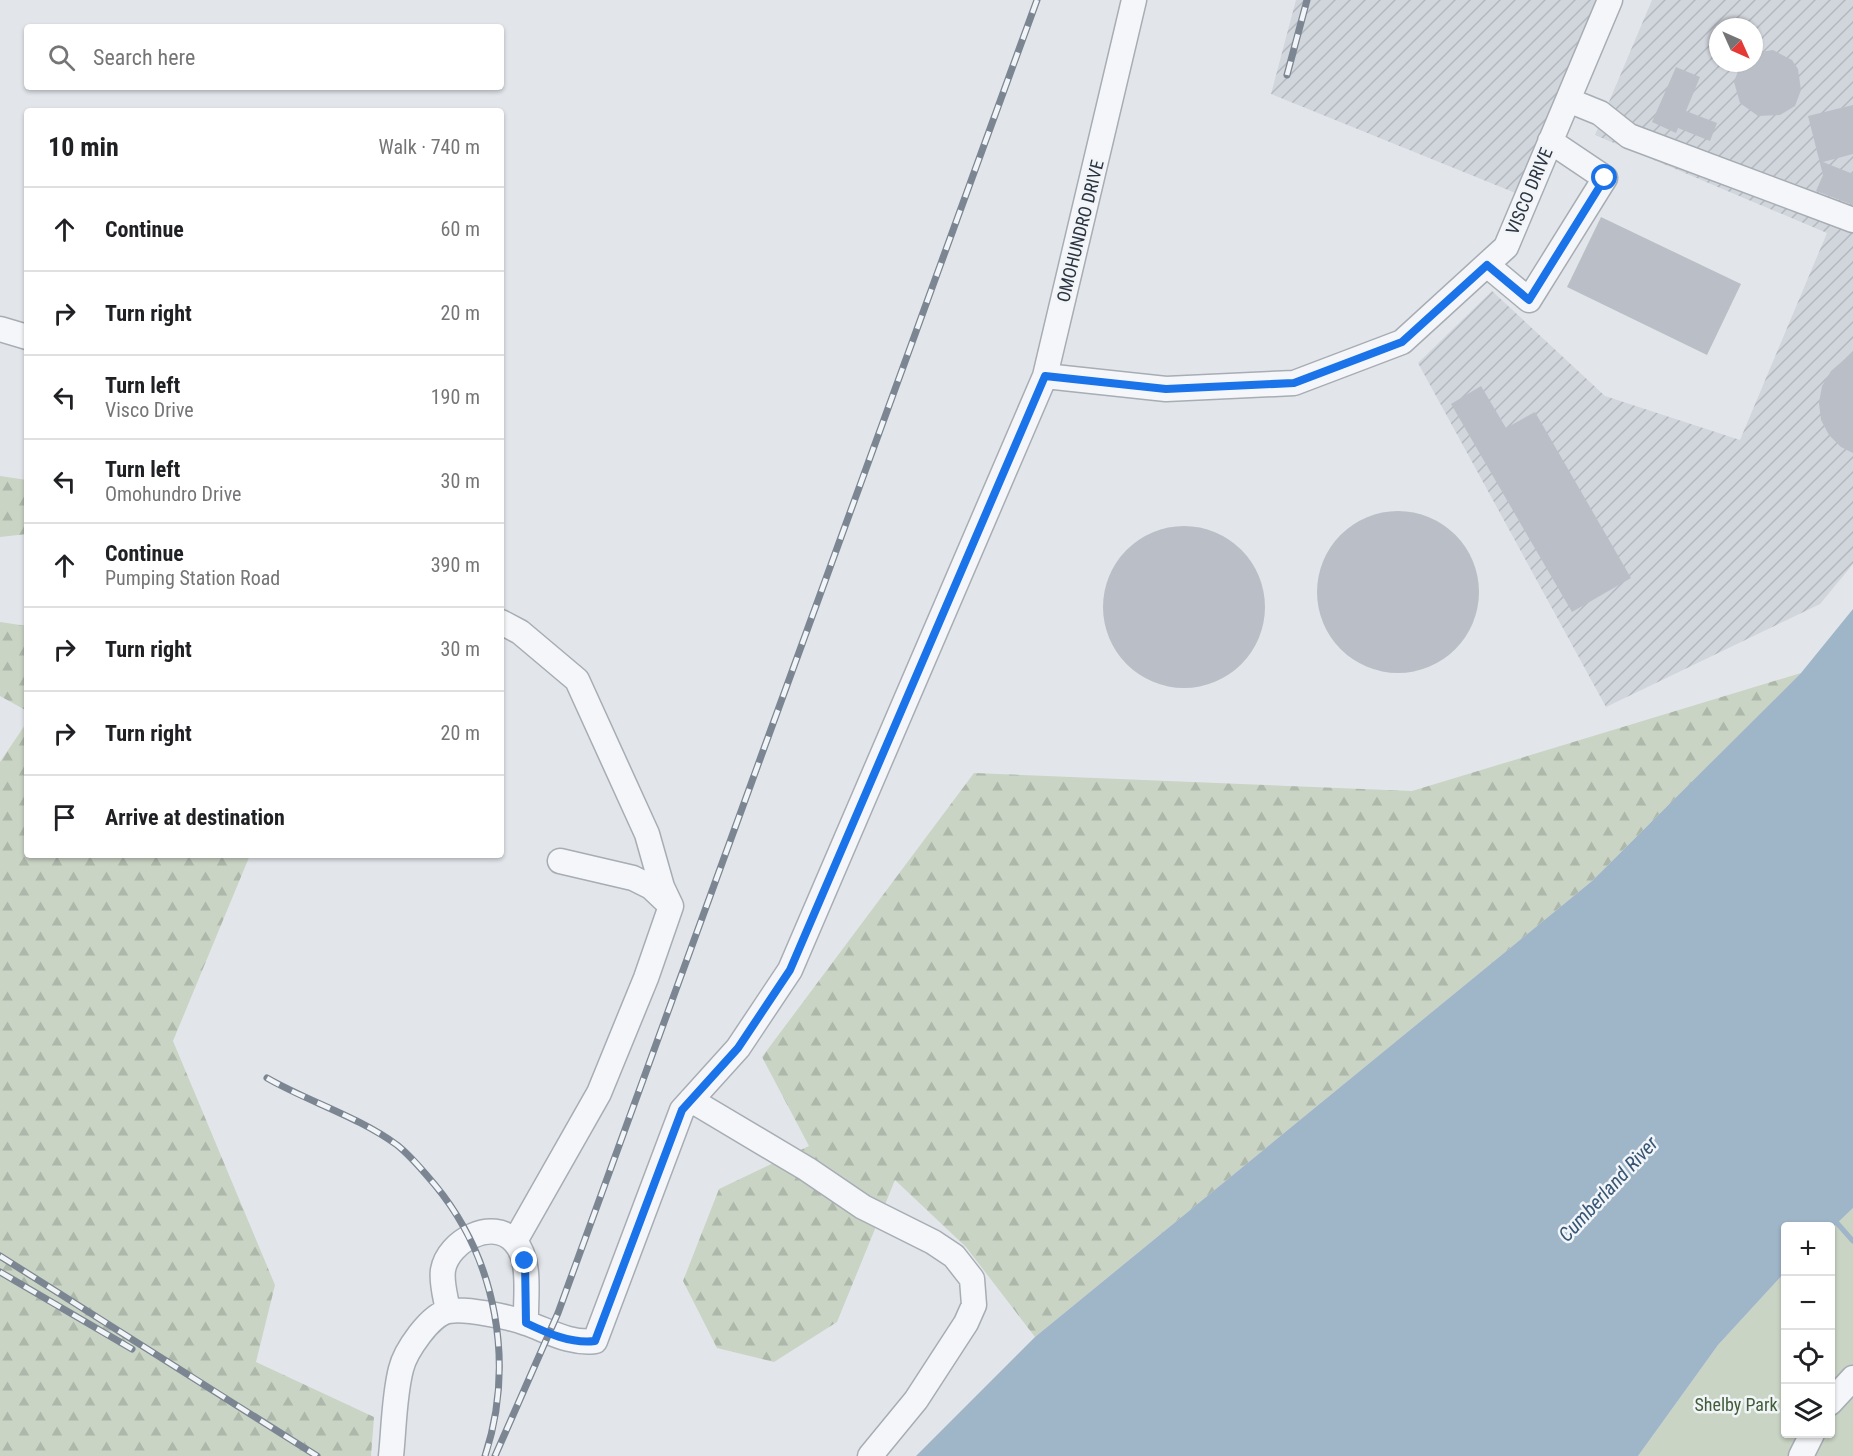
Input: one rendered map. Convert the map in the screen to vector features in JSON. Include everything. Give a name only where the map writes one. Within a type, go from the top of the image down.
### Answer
[{"type":"street","name":"OMOHUNDRO DRIVE","points":[[526,1323],[550,1334],[584,1342],[595,1341],[682,1110],[738,1048],[790,970],[1045,376],[1134,0]]},
{"type":"street","name":"VISCO DRIVE","points":[[1045,376],[1166,389],[1294,383],[1402,342],[1506,248],[1610,0]]},
{"type":"street","points":[[1568,100],[1600,113],[1629,136],[1853,220]]},
{"type":"street","points":[[1487,265],[1529,300],[1605,178],[1550,141]]},
{"type":"street","points":[[0,329],[24,335]]},
{"type":"street","points":[[504,624],[520,632],[577,680],[647,834],[662,887],[671,906],[646,978],[599,1093],[515,1241]]},
{"type":"street","points":[[560,861],[633,879],[651,887],[671,906]]},
{"type":"street","points":[[691,1100],[807,1169],[863,1207],[933,1242],[954,1256],[972,1279],[974,1305],[957,1339],[916,1400],[870,1456]]},
{"type":"street","points":[[392,1456],[401,1369],[410,1349],[428,1324],[448,1311],[495,1315],[526,1323],[525,1261],[515,1241],[496,1233],[480,1234],[469,1236],[457,1245],[443,1268],[448,1311]]},
{"type":"street","points":[[1835,1398],[1853,1378]]},
{"type":"street","points":[[1801,1456],[1810,1438]]},
{"type":"shaded area","points":[[1296,0],[1602,0],[1523,196],[1271,94]]},
{"type":"shaded area","points":[[1652,0],[1853,0],[1853,564],[1820,604],[1606,707],[1418,363],[1492,291],[1605,396],[1740,440],[1827,233],[1595,135]]},
{"type":"green space","points":[[0,476],[24,480],[24,534],[0,537]]},
{"type":"green space","points":[[0,622],[24,626],[24,709],[0,696]]},
{"type":"green space","points":[[1801,673],[1592,881],[1035,1337],[966,1247],[895,1180],[837,1322],[774,1362],[717,1348],[683,1281],[719,1189],[809,1146],[762,1057],[974,773],[1412,791]]},
{"type":"green space","points":[[24,726],[24,858],[249,858],[173,1041],[275,1285],[256,1362],[374,1417],[371,1456],[0,1456],[0,762]]},
{"type":"green space","name":"Shelby Park","points":[[1853,1208],[1853,1456],[1638,1456],[1718,1345],[1781,1276],[1781,1438],[1835,1438],[1835,1225]]},
{"type":"water","name":"Cumberland River","points":[[1853,609],[1853,1208],[1835,1225],[1835,1222],[1781,1222],[1781,1276],[1718,1345],[1638,1456],[916,1456],[1035,1337],[1592,881],[1801,673]]},
{"type":"building","points":[[1773,50],[1792,60],[1798,69],[1801,90],[1795,106],[1780,115],[1758,116],[1740,103],[1734,82],[1738,72],[1763,72],[1763,52]]},
{"type":"building","points":[[1676,67],[1700,77],[1686,111],[1717,123],[1710,141],[1678,128],[1676,133],[1652,122]]},
{"type":"building","points":[[1853,105],[1853,154],[1823,162],[1853,174],[1853,205],[1816,191],[1823,175],[1808,116]]},
{"type":"building","points":[[1601,217],[1741,284],[1707,355],[1567,287]]},
{"type":"building","points":[[1853,352],[1853,453],[1841,447],[1829,435],[1821,420],[1819,403],[1822,386],[1831,371]]},
{"type":"building","points":[[1481,386],[1506,428],[1535,412],[1631,578],[1572,612],[1451,404]]},
{"type":"building","points":[[1398,511],[1414,512],[1429,517],[1443,524],[1455,535],[1466,547],[1473,561],[1478,576],[1478,608],[1473,623],[1466,637],[1455,649],[1443,660],[1429,667],[1414,672],[1398,673],[1382,672],[1367,667],[1353,660],[1341,649],[1330,637],[1323,623],[1318,608],[1317,592],[1318,576],[1323,561],[1330,547],[1341,535],[1353,524],[1367,517],[1382,512]]},
{"type":"building","points":[[1184,526],[1200,527],[1215,532],[1229,539],[1241,550],[1252,562],[1259,576],[1264,591],[1264,623],[1259,638],[1252,652],[1241,664],[1229,675],[1215,682],[1200,687],[1184,688],[1168,687],[1153,682],[1139,675],[1127,664],[1116,652],[1109,638],[1104,623],[1103,607],[1104,591],[1109,576],[1116,562],[1127,550],[1139,539],[1153,532],[1168,527]]},
{"type":"waterway","points":[[1837,1223],[1853,1241]]},
{"type":"railway","points":[[495,1456],[558,1313],[1037,0]]},
{"type":"railway","points":[[1287,75],[1307,0]]},
{"type":"railway","points":[[267,1078],[349,1117],[397,1145],[426,1174],[456,1214],[473,1246],[486,1279],[499,1350],[499,1385],[494,1421],[485,1456]]},
{"type":"railway","points":[[0,1256],[317,1456]]},
{"type":"railway","points":[[0,1272],[132,1349]]},
{"type":"route","points":[[525,1261],[526,1323],[550,1334],[584,1342],[595,1341],[682,1110],[738,1048],[790,970],[852,821],[1045,376],[1166,389],[1294,383],[1402,342],[1487,265],[1529,300],[1605,178]]}]
